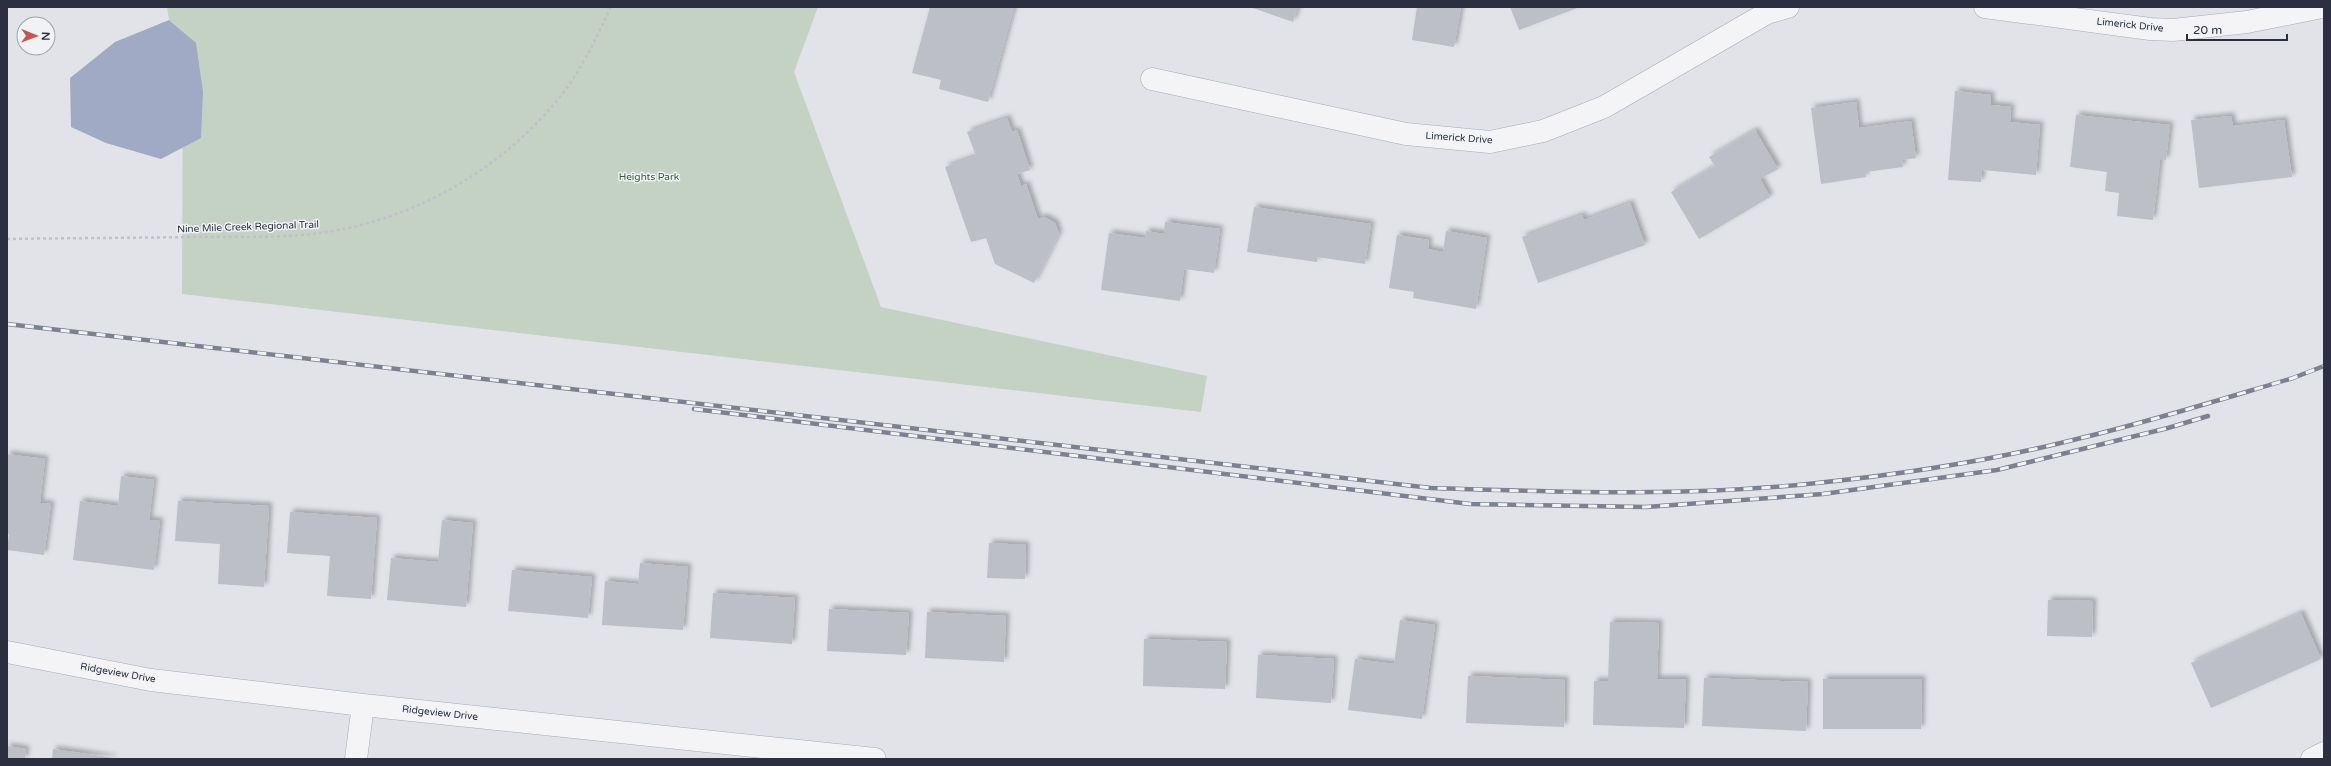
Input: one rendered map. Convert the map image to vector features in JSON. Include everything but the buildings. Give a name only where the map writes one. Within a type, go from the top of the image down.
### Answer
[{"type":"street","name":"Limerick Drive","points":[[1152,79],[1406,134],[1490,142],[1543,131],[1604,107],[1767,13],[1788,7]]},
{"type":"street","name":"Limerick Drive","points":[[1985,7],[2150,29],[2173,30],[2247,22],[2322,7]]},
{"type":"street","name":"Ridgeview Drive","points":[[7,652],[151,680],[363,705],[875,759]]},
{"type":"street","points":[[356,759],[363,705]]},
{"type":"street","points":[[2312,759],[2324,753]]},
{"type":"path","name":"Nine Mile Creek Regional Trail","points":[[7,239],[274,236],[327,232],[374,221],[420,206],[477,173],[519,140],[563,92],[593,44],[611,7]]},
{"type":"green space","name":"Heights Park","points":[[167,7],[818,7],[794,72],[881,307],[1207,376],[1201,412],[182,294],[183,32],[169,20]]},
{"type":"water","points":[[169,20],[196,43],[203,92],[201,138],[161,159],[106,143],[71,127],[70,78],[115,42]]},
{"type":"railway","points":[[7,324],[1431,488],[1576,492],[1672,492],[1769,487],[1917,471],[1983,460],[2049,446],[2187,410],[2293,378],[2324,366]]},
{"type":"railway","points":[[694,409],[1470,504],[1646,507],[1823,494],[1997,470],[2168,428],[2208,416]]}]
